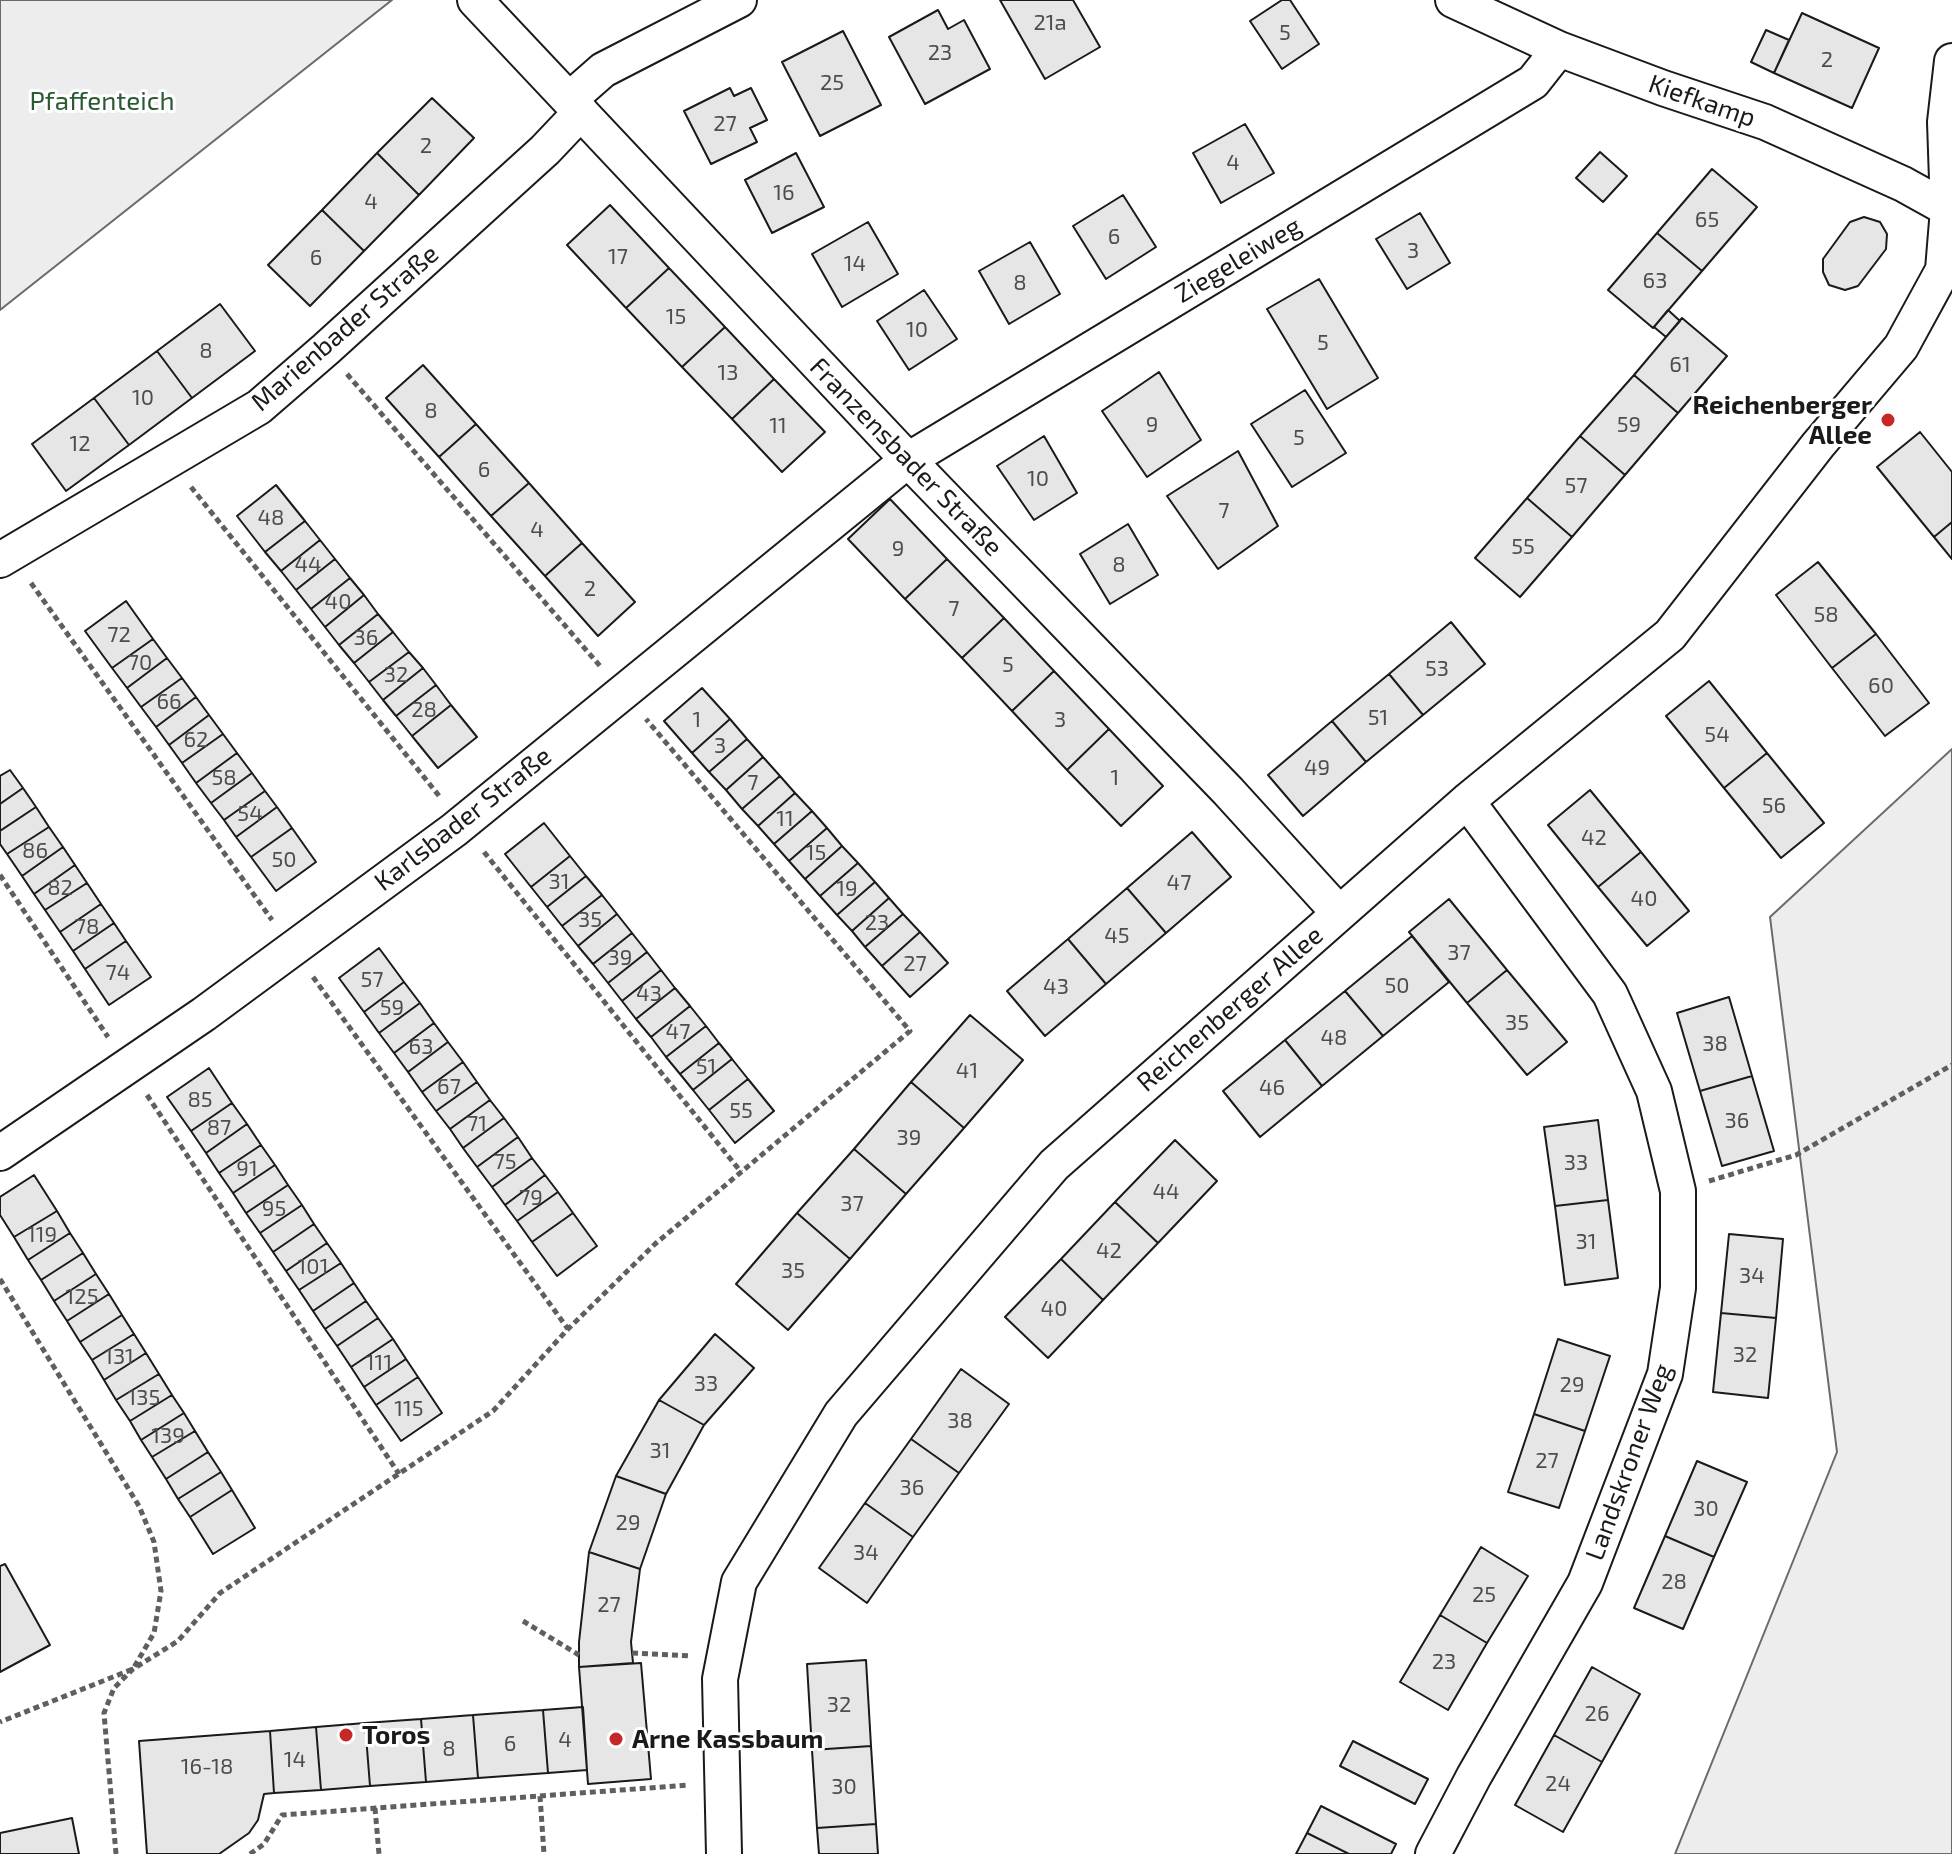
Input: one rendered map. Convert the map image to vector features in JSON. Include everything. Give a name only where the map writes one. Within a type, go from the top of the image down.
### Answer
[{"type":"street","name":"Franzensbader Straße","points":[[475,0],[908,460],[1228,791],[1339,913]]},
{"type":"street","name":"Marienbader Straße","points":[[0,560],[259,407],[545,150],[603,70],[739,0]]},
{"type":"street","name":"Kiefkamp","points":[[1453,0],[1559,49],[1765,122],[1903,184],[1948,209]]},
{"type":"street","name":"Ziegeleiweg","points":[[908,460],[1533,82],[1559,49]]},
{"type":"street","points":[[1947,275],[1945,122],[1952,61]]},
{"type":"street","name":"Reichenberger Allee","points":[[724,1854],[720,1679],[739,1582],[841,1414],[1054,1165],[1467,801],[1670,635],[1818,445],[1901,347],[1947,275]]},
{"type":"street","name":"Karlsbader Straße","points":[[0,1153],[204,1014],[454,830],[908,460]]},
{"type":"street","name":"Landskroner Weg","points":[[1433,1854],[1585,1583],[1665,1374],[1678,1288],[1678,1191],[1654,1091],[1610,994],[1467,801]]},
{"type":"path","points":[[0,875],[399,1474]]},
{"type":"path","points":[[1,1720],[133,1669],[178,1641],[220,1593],[493,1411],[568,1329],[655,1244],[910,1031]]},
{"type":"path","points":[[1678,1191],[1796,1155],[1952,1065]]},
{"type":"path","points":[[0,1279],[139,1506],[154,1542],[161,1591],[154,1633],[133,1669],[114,1688],[104,1713],[116,1854]]},
{"type":"path","points":[[523,1621],[579,1655]]},
{"type":"path","points":[[632,1653],[724,1659]]},
{"type":"path","points":[[250,1854],[264,1844],[282,1815],[722,1782]]},
{"type":"path","points":[[540,1796],[544,1854]]},
{"type":"path","points":[[375,1808],[379,1854]]},
{"type":"green space","name":"Pfaffenteich","points":[[0,0],[392,0],[0,310]]},
{"type":"green space","points":[[1952,749],[1952,1854],[1675,1854],[1837,1452],[1770,917]]},
{"type":"building","points":[[1000,0],[1073,0],[1100,47],[1045,79]]},
{"type":"building","points":[[1282,0],[1290,0],[1319,44],[1282,69],[1250,21]]},
{"type":"building","points":[[938,10],[948,29],[964,20],[990,69],[925,104],[889,37]]},
{"type":"building","points":[[1802,13],[1879,48],[1852,108],[1774,73]]},
{"type":"building","points":[[1766,30],[1789,40],[1774,73],[1751,62]]},
{"type":"building","points":[[843,31],[881,105],[820,136],[782,62]]},
{"type":"building","points":[[730,88],[734,96],[751,88],[767,120],[750,128],[757,142],[711,164],[684,111]]},
{"type":"building","points":[[432,98],[474,138],[419,195],[377,153]]},
{"type":"building","points":[[1245,124],[1274,173],[1221,203],[1193,153]]},
{"type":"building","points":[[1600,152],[1627,176],[1603,202],[1576,178]]},
{"type":"building","points":[[377,153],[419,195],[364,251],[322,210]]},
{"type":"building","points":[[796,153],[824,207],[772,233],[745,180]]},
{"type":"building","points":[[1712,169],[1757,207],[1702,271],[1657,233]]},
{"type":"building","points":[[1123,195],[1156,247],[1106,279],[1073,226]]},
{"type":"building","points":[[610,205],[669,268],[626,308],[567,245]]},
{"type":"building","points":[[322,210],[364,251],[310,306],[268,265]]},
{"type":"building","points":[[1420,213],[1450,263],[1407,289],[1376,239]]},
{"type":"building","points":[[1864,217],[1880,222],[1887,234],[1886,249],[1858,286],[1845,290],[1829,285],[1823,272],[1823,259],[1850,222]]},
{"type":"building","points":[[868,222],[898,274],[842,307],[812,254]]},
{"type":"building","points":[[1657,233],[1702,271],[1653,328],[1608,290]]},
{"type":"building","points":[[1030,242],[1060,294],[1009,324],[979,271]]},
{"type":"building","points":[[669,268],[725,327],[682,367],[626,308]]},
{"type":"building","points":[[1319,279],[1378,378],[1327,409],[1267,309]]},
{"type":"building","points":[[924,290],[957,339],[909,370],[877,321]]},
{"type":"building","points":[[220,304],[255,351],[192,398],[157,351]]},
{"type":"building","points":[[1668,310],[1680,321],[1666,337],[1654,327]]},
{"type":"building","points":[[1682,318],[1727,356],[1678,413],[1634,375]]},
{"type":"building","points":[[725,327],[774,379],[732,419],[682,367]]},
{"type":"building","points":[[157,351],[192,398],[129,445],[94,398]]},
{"type":"building","points":[[423,365],[476,424],[439,457],[386,398]]},
{"type":"building","points":[[1159,372],[1201,440],[1147,477],[1102,411]]},
{"type":"building","points":[[1634,375],[1678,413],[1625,475],[1580,436]]},
{"type":"building","points":[[774,379],[825,432],[782,472],[732,419]]},
{"type":"building","points":[[1305,390],[1346,453],[1292,487],[1251,424]]},
{"type":"building","points":[[94,398],[129,445],[66,491],[32,444]]},
{"type":"building","points":[[476,424],[529,483],[491,516],[439,457]]},
{"type":"building","points":[[1920,432],[1952,472],[1952,522],[1934,537],[1877,467]]},
{"type":"building","points":[[1044,436],[1077,493],[1034,520],[997,466]]},
{"type":"building","points":[[1580,436],[1625,475],[1572,537],[1527,498]]},
{"type":"building","points":[[1238,451],[1278,526],[1218,569],[1167,496]]},
{"type":"building","points":[[529,483],[582,543],[545,576],[491,516]]},
{"type":"building","points":[[276,485],[305,521],[265,552],[237,516]]},
{"type":"building","points":[[1527,498],[1572,537],[1520,597],[1475,558]]},
{"type":"building","points":[[890,499],[947,559],[905,599],[848,539]]},
{"type":"building","points":[[305,521],[320,540],[281,571],[265,552]]},
{"type":"building","points":[[1952,522],[1952,559],[1934,537]]},
{"type":"building","points":[[1128,524],[1158,575],[1110,604],[1080,554]]},
{"type":"building","points":[[320,540],[335,559],[296,590],[281,571]]},
{"type":"building","points":[[582,543],[635,602],[598,636],[545,576]]},
{"type":"building","points":[[335,559],[350,578],[311,609],[296,590]]},
{"type":"building","points":[[947,559],[1004,618],[962,658],[905,599]]},
{"type":"building","points":[[1818,562],[1876,634],[1832,668],[1776,595]]},
{"type":"building","points":[[350,578],[364,595],[325,627],[311,609]]},
{"type":"building","points":[[364,595],[378,614],[339,645],[325,627]]},
{"type":"building","points":[[126,601],[153,639],[112,668],[85,631]]},
{"type":"building","points":[[378,614],[393,632],[354,663],[339,645]]},
{"type":"building","points":[[1004,618],[1054,671],[1012,711],[962,658]]},
{"type":"building","points":[[1451,622],[1485,664],[1423,715],[1389,674]]},
{"type":"building","points":[[393,632],[409,652],[369,682],[354,663]]},
{"type":"building","points":[[1876,634],[1929,703],[1885,736],[1832,668]]},
{"type":"building","points":[[153,639],[167,658],[127,688],[112,668]]},
{"type":"building","points":[[409,652],[423,668],[383,700],[369,682]]},
{"type":"building","points":[[167,658],[182,678],[141,707],[127,688]]},
{"type":"building","points":[[423,668],[436,685],[396,716],[383,700]]},
{"type":"building","points":[[1054,671],[1109,729],[1067,770],[1012,711]]},
{"type":"building","points":[[1389,674],[1423,715],[1366,762],[1332,721]]},
{"type":"building","points":[[182,678],[196,697],[156,727],[141,707]]},
{"type":"building","points":[[1709,681],[1767,753],[1724,788],[1666,716]]},
{"type":"building","points":[[436,685],[451,705],[412,736],[396,716]]},
{"type":"building","points":[[702,688],[730,719],[692,753],[664,721]]},
{"type":"building","points":[[196,697],[209,715],[169,745],[156,727]]},
{"type":"building","points":[[451,705],[477,737],[438,768],[412,736]]},
{"type":"building","points":[[209,715],[223,734],[182,763],[169,745]]},
{"type":"building","points":[[730,719],[747,739],[709,772],[692,753]]},
{"type":"building","points":[[1332,721],[1366,762],[1303,816],[1268,775]]},
{"type":"building","points":[[1109,729],[1163,786],[1121,826],[1067,770]]},
{"type":"building","points":[[223,734],[237,753],[196,783],[182,763]]},
{"type":"building","points":[[747,739],[763,757],[726,790],[709,772]]},
{"type":"building","points":[[237,753],[252,773],[211,803],[196,783]]},
{"type":"building","points":[[1767,753],[1824,823],[1781,858],[1724,788]]},
{"type":"building","points":[[763,757],[780,776],[742,809],[726,790]]},
{"type":"building","points":[[10,770],[23,788],[0,804],[0,776]]},
{"type":"building","points":[[252,773],[265,791],[224,820],[211,803]]},
{"type":"building","points":[[780,776],[795,793],[758,826],[742,809]]},
{"type":"building","points":[[23,788],[36,807],[0,831],[0,804]]},
{"type":"building","points":[[1590,790],[1641,852],[1598,887],[1548,825]]},
{"type":"building","points":[[265,791],[277,807],[236,837],[224,820]]},
{"type":"building","points":[[795,793],[812,811],[774,844],[758,826]]},
{"type":"building","points":[[36,807],[49,827],[7,854],[0,844],[0,831]]},
{"type":"building","points":[[277,807],[292,828],[251,857],[236,837]]},
{"type":"building","points":[[812,811],[827,828],[789,861],[774,844]]},
{"type":"building","points":[[544,823],[570,856],[531,887],[505,854]]},
{"type":"building","points":[[49,827],[63,847],[22,876],[7,854]]},
{"type":"building","points":[[292,828],[316,862],[276,891],[251,857]]},
{"type":"building","points":[[827,828],[842,846],[805,879],[789,861]]},
{"type":"building","points":[[1192,832],[1231,877],[1166,933],[1127,888]]},
{"type":"building","points":[[842,846],[858,863],[820,896],[805,879]]},
{"type":"building","points":[[63,847],[75,865],[34,894],[22,876]]},
{"type":"building","points":[[1641,852],[1689,911],[1647,946],[1598,887]]},
{"type":"building","points":[[570,856],[586,876],[547,907],[531,887]]},
{"type":"building","points":[[858,863],[875,882],[837,915],[820,896]]},
{"type":"building","points":[[75,865],[87,883],[45,910],[34,894]]},
{"type":"building","points":[[586,876],[602,895],[562,926],[547,907]]},
{"type":"building","points":[[875,882],[889,898],[852,931],[837,915]]},
{"type":"building","points":[[87,883],[101,904],[60,932],[45,910]]},
{"type":"building","points":[[1127,888],[1166,933],[1106,984],[1068,939]]},
{"type":"building","points":[[602,895],[617,914],[578,946],[562,926]]},
{"type":"building","points":[[889,898],[903,914],[865,947],[852,931]]},
{"type":"building","points":[[1449,899],[1507,970],[1467,1003],[1409,932]]},
{"type":"building","points":[[101,904],[114,923],[73,951],[60,932]]},
{"type":"building","points":[[617,914],[632,933],[593,964],[578,946]]},
{"type":"building","points":[[903,914],[920,932],[882,966],[865,947]]},
{"type":"building","points":[[114,923],[126,941],[85,969],[73,951]]},
{"type":"building","points":[[920,932],[948,963],[910,997],[882,966]]},
{"type":"building","points":[[632,933],[647,952],[608,983],[593,964]]},
{"type":"building","points":[[1412,936],[1449,982],[1383,1036],[1345,991]]},
{"type":"building","points":[[1068,939],[1106,984],[1045,1036],[1007,991]]},
{"type":"building","points":[[126,941],[151,977],[109,1005],[85,969]]},
{"type":"building","points":[[379,948],[404,982],[364,1012],[339,978]]},
{"type":"building","points":[[647,952],[661,970],[622,1001],[608,983]]},
{"type":"building","points":[[661,970],[675,988],[636,1019],[622,1001]]},
{"type":"building","points":[[1507,970],[1567,1042],[1527,1075],[1467,1003]]},
{"type":"building","points":[[404,982],[420,1003],[379,1033],[364,1012]]},
{"type":"building","points":[[675,988],[690,1006],[651,1037],[636,1019]]},
{"type":"building","points":[[1345,991],[1383,1036],[1322,1086],[1285,1040]]},
{"type":"building","points":[[1729,997],[1752,1076],[1700,1091],[1677,1013]]},
{"type":"building","points":[[420,1003],[434,1023],[394,1053],[379,1033]]},
{"type":"building","points":[[690,1006],[706,1026],[666,1057],[651,1037]]},
{"type":"building","points":[[970,1015],[1023,1060],[964,1128],[911,1082]]},
{"type":"building","points":[[434,1023],[448,1042],[408,1072],[394,1053]]},
{"type":"building","points":[[706,1026],[719,1043],[680,1074],[666,1057]]},
{"type":"building","points":[[1285,1040],[1322,1086],[1260,1137],[1223,1091]]},
{"type":"building","points":[[448,1042],[463,1062],[422,1092],[408,1072]]},
{"type":"building","points":[[719,1043],[732,1059],[693,1090],[680,1074]]},
{"type":"building","points":[[732,1059],[748,1079],[709,1110],[693,1090]]},
{"type":"building","points":[[463,1062],[477,1082],[436,1111],[422,1092]]},
{"type":"building","points":[[209,1068],[232,1103],[191,1131],[167,1097]]},
{"type":"building","points":[[1752,1076],[1774,1151],[1722,1166],[1700,1091]]},
{"type":"building","points":[[748,1079],[774,1111],[735,1143],[709,1110]]},
{"type":"building","points":[[477,1082],[490,1100],[450,1129],[436,1111]]},
{"type":"building","points":[[911,1082],[964,1128],[906,1194],[854,1149]]},
{"type":"building","points":[[490,1100],[504,1118],[463,1148],[450,1129]]},
{"type":"building","points":[[232,1103],[247,1124],[206,1153],[191,1131]]},
{"type":"building","points":[[504,1118],[518,1137],[477,1167],[463,1148]]},
{"type":"building","points":[[1598,1120],[1608,1200],[1555,1206],[1544,1127]]},
{"type":"building","points":[[247,1124],[261,1145],[219,1173],[206,1153]]},
{"type":"building","points":[[518,1137],[532,1158],[492,1187],[477,1167]]},
{"type":"building","points":[[1175,1140],[1217,1181],[1158,1243],[1115,1202]]},
{"type":"building","points":[[261,1145],[275,1165],[233,1193],[219,1173]]},
{"type":"building","points":[[854,1149],[906,1194],[850,1259],[797,1213]]},
{"type":"building","points":[[532,1158],[545,1175],[505,1205],[492,1187]]},
{"type":"building","points":[[275,1165],[288,1185],[246,1213],[233,1193]]},
{"type":"building","points":[[34,1175],[57,1211],[14,1237],[0,1215],[0,1197]]},
{"type":"building","points":[[545,1175],[558,1192],[517,1221],[505,1205]]},
{"type":"building","points":[[288,1185],[302,1205],[260,1233],[246,1213]]},
{"type":"building","points":[[558,1192],[573,1213],[532,1242],[517,1221]]},
{"type":"building","points":[[1608,1200],[1618,1278],[1565,1285],[1555,1206]]},
{"type":"building","points":[[1115,1202],[1158,1243],[1103,1300],[1061,1259]]},
{"type":"building","points":[[302,1205],[314,1224],[273,1252],[260,1233]]},
{"type":"building","points":[[57,1211],[70,1233],[28,1260],[14,1237]]},
{"type":"building","points":[[573,1213],[597,1246],[557,1276],[532,1242]]},
{"type":"building","points":[[797,1213],[850,1259],[788,1330],[736,1284]]},
{"type":"building","points":[[314,1224],[327,1243],[286,1271],[273,1252]]},
{"type":"building","points":[[70,1233],[83,1253],[41,1280],[28,1260]]},
{"type":"building","points":[[1729,1234],[1783,1239],[1776,1318],[1721,1313]]},
{"type":"building","points":[[327,1243],[341,1263],[299,1290],[286,1271]]},
{"type":"building","points":[[83,1253],[96,1274],[54,1301],[41,1280]]},
{"type":"building","points":[[1061,1259],[1103,1300],[1048,1358],[1005,1317]]},
{"type":"building","points":[[341,1263],[354,1283],[313,1311],[299,1290]]},
{"type":"building","points":[[96,1274],[109,1294],[67,1321],[54,1301]]},
{"type":"building","points":[[354,1283],[366,1301],[325,1329],[313,1311]]},
{"type":"building","points":[[109,1294],[122,1315],[80,1342],[67,1321]]},
{"type":"building","points":[[366,1301],[378,1318],[337,1346],[325,1329]]},
{"type":"building","points":[[1721,1313],[1776,1318],[1768,1398],[1713,1392]]},
{"type":"building","points":[[122,1315],[134,1334],[92,1360],[80,1342]]},
{"type":"building","points":[[378,1318],[393,1339],[351,1367],[337,1346]]},
{"type":"building","points":[[134,1334],[146,1353],[104,1380],[92,1360]]},
{"type":"building","points":[[715,1334],[754,1368],[704,1425],[659,1400]]},
{"type":"building","points":[[393,1339],[406,1359],[364,1387],[351,1367]]},
{"type":"building","points":[[1558,1339],[1610,1356],[1585,1431],[1534,1414]]},
{"type":"building","points":[[146,1353],[159,1374],[116,1400],[104,1380]]},
{"type":"building","points":[[406,1359],[418,1377],[376,1405],[364,1387]]},
{"type":"building","points":[[961,1369],[1009,1404],[959,1473],[911,1439]]},
{"type":"building","points":[[159,1374],[172,1395],[130,1421],[116,1400]]},
{"type":"building","points":[[418,1377],[442,1413],[401,1441],[376,1405]]},
{"type":"building","points":[[172,1395],[184,1413],[141,1440],[130,1421]]},
{"type":"building","points":[[659,1400],[704,1425],[666,1494],[616,1476]]},
{"type":"building","points":[[184,1413],[195,1431],[152,1457],[141,1440]]},
{"type":"building","points":[[1534,1414],[1585,1431],[1559,1508],[1508,1492]]},
{"type":"building","points":[[195,1431],[208,1452],[166,1479],[152,1457]]},
{"type":"building","points":[[911,1439],[959,1473],[913,1537],[865,1503]]},
{"type":"building","points":[[208,1452],[221,1472],[178,1499],[166,1479]]},
{"type":"building","points":[[1697,1461],[1747,1482],[1714,1557],[1665,1536]]},
{"type":"building","points":[[221,1472],[232,1490],[190,1517],[178,1499]]},
{"type":"building","points":[[616,1476],[666,1494],[640,1569],[589,1552]]},
{"type":"building","points":[[232,1490],[255,1528],[213,1554],[190,1517]]},
{"type":"building","points":[[865,1503],[913,1537],[867,1603],[819,1568]]},
{"type":"building","points":[[1665,1536],[1714,1557],[1683,1629],[1634,1608]]},
{"type":"building","points":[[1481,1547],[1528,1576],[1487,1643],[1440,1615]]},
{"type":"building","points":[[589,1552],[640,1569],[631,1642],[633,1663],[579,1667]]},
{"type":"building","points":[[5,1564],[50,1645],[0,1672],[0,1566]]},
{"type":"building","points":[[1440,1615],[1487,1643],[1448,1710],[1400,1682]]},
{"type":"building","points":[[866,1660],[871,1746],[812,1750],[807,1664]]},
{"type":"building","name":"Arne Kassbaum","points":[[641,1663],[651,1779],[588,1784],[579,1667]]},
{"type":"building","points":[[1592,1667],[1640,1694],[1602,1762],[1554,1735]]},
{"type":"building","points":[[583,1707],[587,1770],[548,1773],[543,1710]]},
{"type":"building","points":[[543,1710],[548,1773],[478,1778],[473,1715]]},
{"type":"building","points":[[473,1715],[478,1778],[426,1782],[421,1719]]},
{"type":"building","points":[[421,1719],[426,1782],[370,1786],[365,1723]]},
{"type":"building","points":[[365,1723],[370,1786],[321,1790],[316,1727]]},
{"type":"building","points":[[316,1727],[321,1790],[274,1793],[270,1731]]},
{"type":"building","points":[[270,1731],[274,1793],[264,1794],[258,1820],[249,1833],[219,1854],[147,1854],[139,1741]]},
{"type":"building","points":[[1554,1735],[1602,1762],[1563,1832],[1515,1805]]},
{"type":"building","points":[[1353,1741],[1428,1779],[1415,1804],[1340,1766]]},
{"type":"building","points":[[871,1746],[876,1824],[817,1828],[812,1750]]},
{"type":"building","points":[[1321,1806],[1396,1844],[1391,1854],[1349,1854],[1307,1833]]},
{"type":"building","points":[[72,1818],[79,1854],[0,1854],[0,1833]]},
{"type":"building","points":[[876,1824],[878,1854],[819,1854],[817,1828]]},
{"type":"building","points":[[1307,1833],[1349,1854],[1296,1854]]},
{"type":"place","name":"Reichenberger Allee","points":[[1888,420]]},
{"type":"place","name":"Toros","points":[[346,1735]]},
{"type":"place","name":"Arne Kassbaum","points":[[616,1739]]}]
